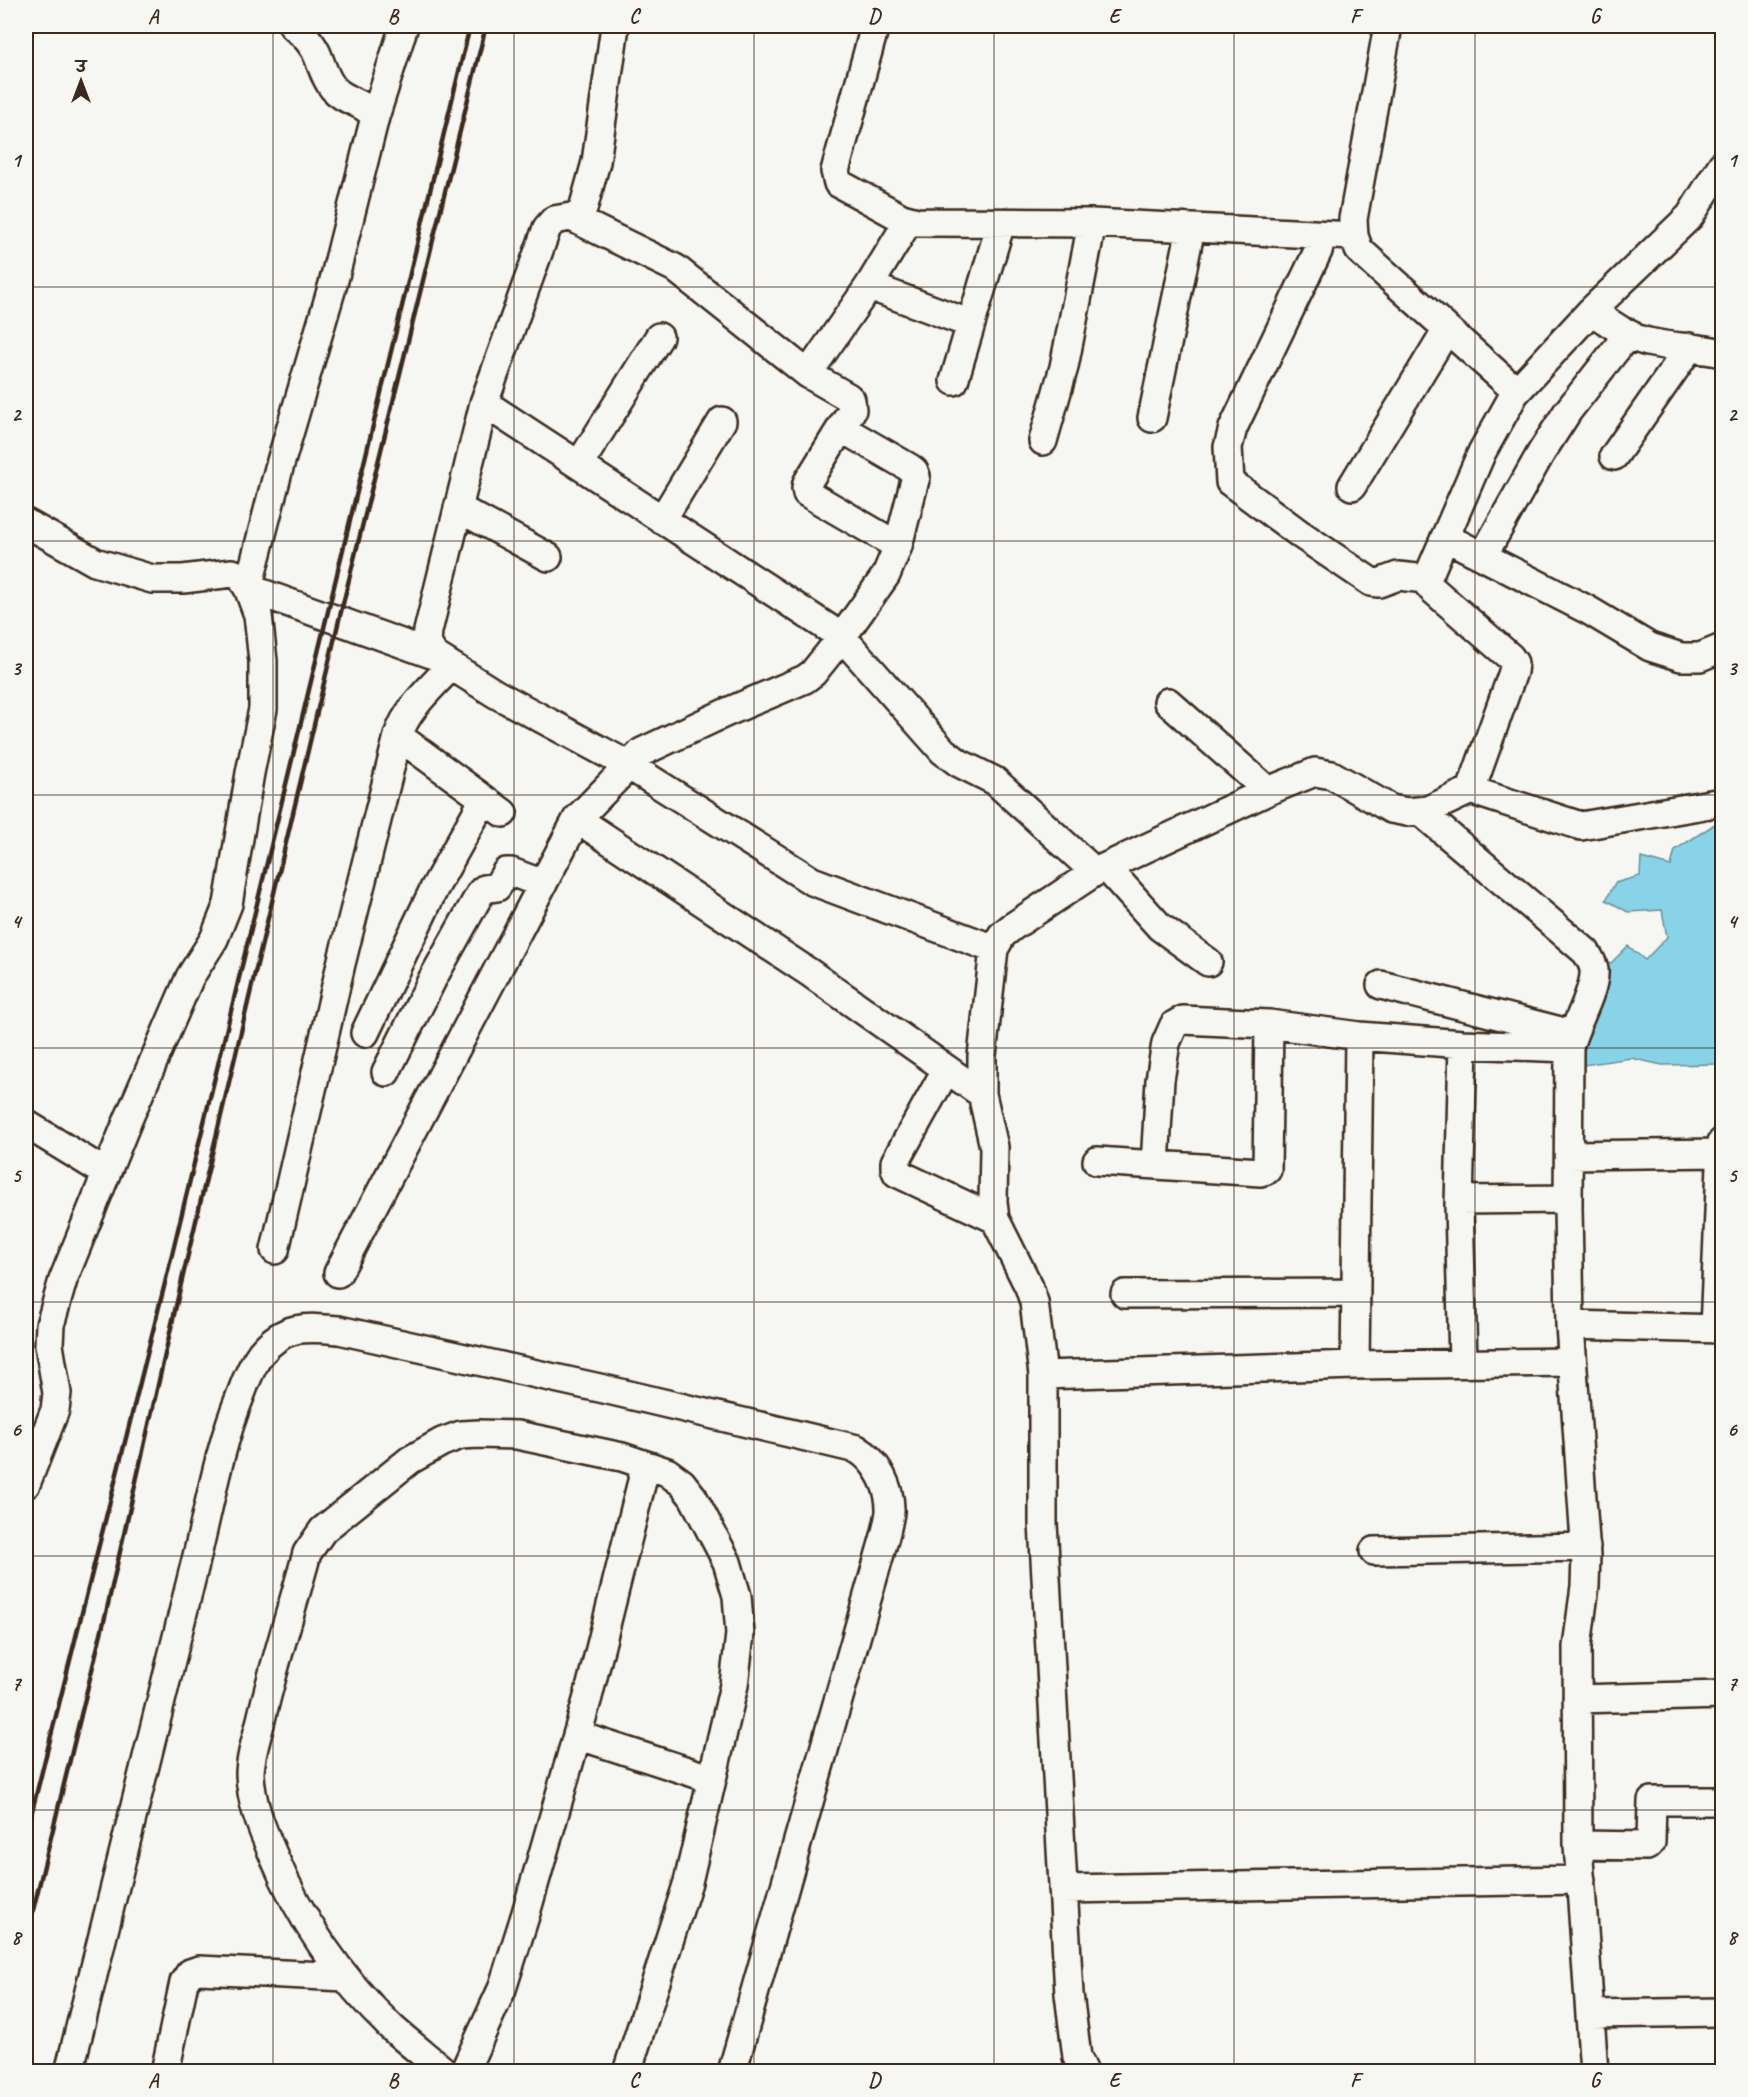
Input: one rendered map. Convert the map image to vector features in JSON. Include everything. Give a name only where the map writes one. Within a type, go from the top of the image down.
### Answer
[{"type":"street","points":[[293,26],[307,37],[319,57],[323,72],[334,89],[346,99],[368,108],[375,117]]},
{"type":"street","points":[[248,588],[279,468],[333,284],[375,117],[404,26]]},
{"type":"street","points":[[580,220],[596,162],[615,26]]},
{"type":"street","points":[[875,26],[834,171],[838,183],[909,220],[916,222],[1092,224],[1354,236]]},
{"type":"street","points":[[1388,26],[1353,219],[1354,236],[1359,250],[1514,389],[1515,393]]},
{"type":"street","points":[[1473,789],[1472,783],[1513,672],[1514,663],[1510,657],[1432,590],[1427,584],[1427,579],[1482,452],[1515,393],[1591,311],[1690,216],[1722,165]]},
{"type":"street","points":[[443,660],[427,643],[428,631],[484,403],[547,228],[554,220],[572,217],[580,220],[675,268],[808,374],[848,397],[851,400],[852,410],[807,483],[807,493],[898,546]]},
{"type":"street","points":[[808,374],[868,286],[909,220]]},
{"type":"street","points":[[954,381],[1001,223]]},
{"type":"street","points":[[1043,441],[1064,367],[1092,224]]},
{"type":"street","points":[[1152,418],[1191,228]]},
{"type":"street","points":[[1322,235],[1318,251],[1233,428],[1228,447],[1230,482],[1300,534],[1371,582],[1379,583],[1398,576],[1427,579]]},
{"type":"street","points":[[868,286],[971,324]]},
{"type":"street","points":[[1591,311],[1647,342],[1690,347],[1722,354]]},
{"type":"street","points":[[1352,486],[1447,329]]},
{"type":"street","points":[[1483,556],[1541,453],[1568,411],[1629,333]]},
{"type":"street","points":[[579,465],[659,337]]},
{"type":"street","points":[[1614,456],[1690,347]]},
{"type":"street","points":[[484,403],[842,637],[943,751],[995,781],[1101,869],[1175,940],[1208,962]]},
{"type":"street","points":[[662,520],[722,421]]},
{"type":"street","points":[[338,1273],[577,819],[642,752],[805,679],[842,637],[886,576],[898,546],[916,477],[914,471],[841,428]]},
{"type":"street","points":[[458,508],[548,558]]},
{"type":"street","points":[[26,523],[94,562],[152,579],[183,579],[232,573],[240,576],[248,588],[258,615],[263,661],[263,709],[228,904],[214,939],[190,976],[63,1280],[50,1325],[49,1345],[57,1393],[55,1410],[26,1484]]},
{"type":"street","points":[[1445,537],[1588,610],[1650,647],[1681,657],[1700,657],[1722,648]]},
{"type":"street","points":[[248,588],[443,660],[496,694],[628,765],[812,881],[994,949]]},
{"type":"street","points":[[275,1250],[322,1042],[398,736],[412,708],[443,660]]},
{"type":"street","points":[[1168,702],[1268,790]]},
{"type":"street","points":[[365,1033],[434,889],[494,806],[398,736]]},
{"type":"street","points":[[1084,2072],[1077,2057],[1069,1994],[1043,1523],[1043,1375],[1034,1302],[1029,1287],[995,1219],[994,1147],[982,1094],[982,1056],[994,949],[1002,934],[1101,869],[1268,790],[1315,772],[1324,772],[1391,808],[1407,812],[1421,812],[1473,789],[1581,826],[1722,802]]},
{"type":"street","points":[[1421,812],[1586,952],[1594,971],[1592,986],[1571,1041],[1568,1199],[1570,1325],[1586,1547],[1585,1586],[1577,1647],[1578,1845],[1594,2072]]},
{"type":"street","points":[[577,819],[810,973],[982,1094]]},
{"type":"street","points":[[386,1072],[433,978],[481,892],[484,889],[497,887],[506,872],[543,884]]},
{"type":"street","points":[[1381,985],[1571,1041]]},
{"type":"street","points":[[1155,1165],[1160,1080],[1166,1043],[1174,1024],[1184,1020],[1269,1024],[1359,1036],[1463,1044],[1571,1041]]},
{"type":"street","points":[[1097,1161],[1260,1172],[1267,1170],[1269,1024]]},
{"type":"street","points":[[1355,1365],[1359,1036]]},
{"type":"street","points":[[1463,1044],[1459,1200],[1463,1363]]},
{"type":"street","points":[[946,1070],[895,1162],[895,1168],[897,1173],[995,1219]]},
{"type":"street","points":[[26,1124],[106,1173]]},
{"type":"street","points":[[1570,1325],[1718,1329],[1722,1142]]},
{"type":"street","points":[[1569,1155],[1722,1153]]},
{"type":"street","points":[[1459,1200],[1568,1199]]},
{"type":"street","points":[[1125,1294],[1356,1293]]},
{"type":"street","points":[[69,2072],[201,1539],[219,1455],[244,1384],[260,1355],[272,1341],[288,1332],[305,1327],[339,1330],[604,1389],[857,1449],[868,1456],[882,1478],[890,1511],[885,1536],[732,2072]]},
{"type":"street","points":[[1043,1375],[1355,1365],[1572,1362]]},
{"type":"street","points":[[445,2072],[393,2029],[329,1956],[285,1884],[259,1821],[252,1794],[250,1772],[273,1672],[307,1553],[312,1544],[323,1530],[410,1460],[460,1435],[479,1434],[517,1435],[622,1457],[667,1472],[682,1483],[693,1497],[728,1562],[737,1596],[740,1634],[734,1685],[688,1882],[627,2072]]},
{"type":"street","points":[[464,2072],[502,1989],[526,1913],[577,1735],[646,1465]]},
{"type":"street","points":[[1374,1551],[1586,1547]]},
{"type":"street","points":[[1576,1699],[1722,1695]]},
{"type":"street","points":[[577,1735],[712,1779]]},
{"type":"street","points":[[1578,1845],[1647,1846],[1651,1842],[1652,1801],[1722,1801]]},
{"type":"street","points":[[1063,1889],[1581,1880]]},
{"type":"street","points":[[165,2072],[184,1982],[190,1973],[199,1970],[346,1977]]},
{"type":"street","points":[[1590,2014],[1722,2013]]},
{"type":"water","points":[[1722,821],[1722,1064],[1662,1065],[1631,1058],[1583,1065],[1566,1060],[1586,978],[1570,952],[1611,963],[1628,946],[1645,960],[1667,937],[1662,910],[1628,912],[1606,900],[1615,883],[1640,876],[1641,858],[1671,866],[1675,850]]},
{"type":"railway","points":[[26,1835],[165,1283],[470,26]]},
{"type":"railway","points":[[26,1939],[106,1613],[181,1284],[338,624],[486,26]]}]
